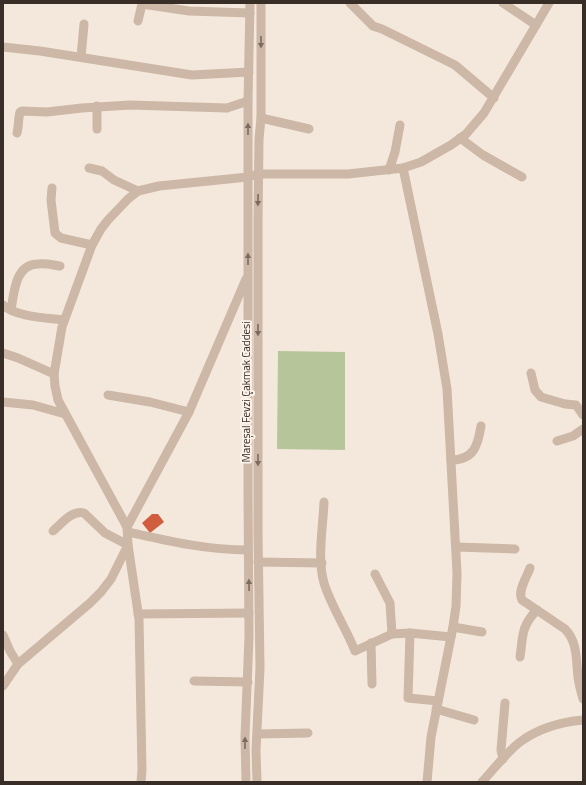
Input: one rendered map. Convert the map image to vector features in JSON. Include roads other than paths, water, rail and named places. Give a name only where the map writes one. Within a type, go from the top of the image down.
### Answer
[{"type":"street","name":"Mareşal Fevzi Çakmak Caddesi","points":[[246,782],[245,737],[248,682],[249,613],[248,101],[250,3]]},
{"type":"street","name":"Mareşal Fevzi Çakmak Caddesi","points":[[257,782],[256,750],[258,734],[260,668],[258,562],[258,174],[261,118],[261,3]]},
{"type":"street","points":[[350,3],[373,26],[456,65],[494,98]]},
{"type":"street","points":[[503,3],[536,25]]},
{"type":"street","points":[[248,550],[220,549],[187,545],[128,530],[65,414],[58,400],[54,374],[64,320],[92,245],[108,220],[138,191],[158,186],[248,177],[258,174],[348,174],[389,170],[403,168],[421,162],[451,145],[466,134],[484,113],[549,3]]},
{"type":"street","points":[[138,21],[142,4],[188,11],[250,13]]},
{"type":"street","points":[[81,57],[84,24]]},
{"type":"street","points":[[3,47],[81,57],[192,75],[249,72]]},
{"type":"street","points":[[16,133],[19,114],[22,111],[58,112],[96,106],[130,105],[227,108],[248,101]]},
{"type":"street","points":[[96,106],[97,129]]},
{"type":"street","points":[[261,118],[309,129]]},
{"type":"street","points":[[389,170],[395,152],[400,125]]},
{"type":"street","points":[[460,138],[483,155],[522,177]]},
{"type":"street","points":[[89,168],[102,171],[114,180],[138,191]]},
{"type":"street","points":[[403,168],[447,388],[457,573],[456,606],[453,627],[431,737],[427,782]]},
{"type":"street","points":[[52,188],[51,200],[55,233],[60,238],[92,245]]},
{"type":"street","points":[[60,266],[39,264],[26,267],[19,276],[7,308],[34,316],[64,320]]},
{"type":"street","points":[[141,782],[142,770],[138,614],[128,546],[128,530],[189,412],[248,274]]},
{"type":"street","points":[[3,353],[54,374]]},
{"type":"street","points":[[531,373],[535,390],[541,397],[565,404],[576,405],[583,415]]},
{"type":"street","points":[[108,395],[150,402],[189,412]]},
{"type":"street","points":[[3,402],[33,405],[65,414]]},
{"type":"street","points":[[451,460],[464,459],[469,456],[479,441],[481,426]]},
{"type":"street","points":[[557,442],[573,436],[583,429]]},
{"type":"street","points":[[324,502],[322,563],[324,582],[355,651],[384,636],[392,634],[410,633],[451,637]]},
{"type":"street","points":[[53,531],[70,516],[80,512],[84,513],[105,533],[128,546]]},
{"type":"street","points":[[3,686],[18,664],[101,592],[111,579],[128,546]]},
{"type":"street","points":[[456,548],[515,549]]},
{"type":"street","points":[[258,562],[322,563]]},
{"type":"street","points":[[530,568],[521,590],[520,597],[522,600],[565,629],[572,638],[578,679],[583,699]]},
{"type":"street","points":[[376,574],[390,603],[392,634]]},
{"type":"street","points":[[520,657],[524,627],[537,610]]},
{"type":"street","points":[[138,614],[249,613]]},
{"type":"street","points":[[453,627],[482,632]]},
{"type":"street","points":[[410,633],[408,698],[437,705],[474,720]]},
{"type":"street","points":[[3,635],[18,664]]},
{"type":"street","points":[[372,643],[372,684]]},
{"type":"street","points":[[194,681],[248,682]]},
{"type":"street","points":[[503,759],[501,745],[505,703]]},
{"type":"street","points":[[482,782],[519,743],[536,732],[549,726],[583,720]]},
{"type":"street","points":[[258,734],[308,733]]}]
